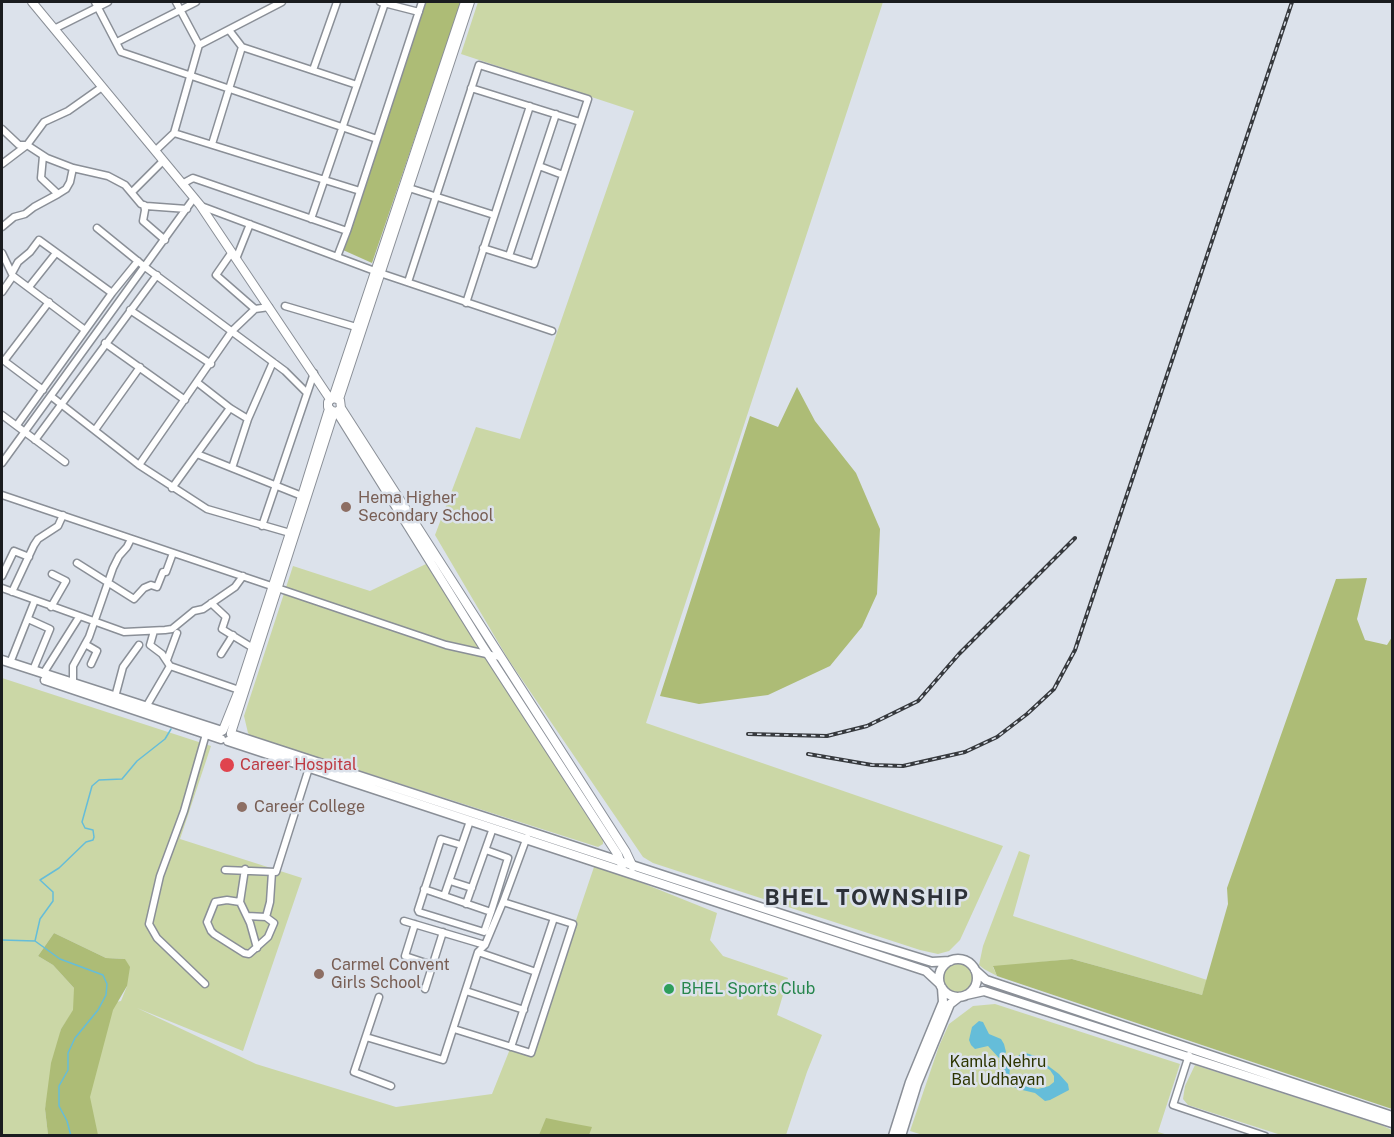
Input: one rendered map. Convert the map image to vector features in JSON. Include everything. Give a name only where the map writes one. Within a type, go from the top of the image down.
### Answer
[{"type":"main road","points":[[4,663],[33,670],[146,707],[563,848],[636,877],[926,971],[952,996],[984,991],[1392,1116]]},
{"type":"main road","points":[[4,663],[206,734],[226,735],[309,768],[434,805],[470,821],[527,836]]},
{"type":"main road","points":[[563,848],[621,863],[932,962],[962,960],[971,964],[986,980],[1392,1123]]},
{"type":"main road","points":[[901,1136],[943,1002],[940,973],[945,964],[950,961]]},
{"type":"main road","points":[[893,1136],[910,1082],[950,1004],[975,988],[977,982],[975,970]]},
{"type":"street","points":[[32,2],[197,202],[314,373],[334,399],[342,403],[335,410],[302,496],[276,587],[252,648],[226,735]]},
{"type":"street","points":[[54,29],[96,4],[108,2]]},
{"type":"street","points":[[155,151],[174,133],[199,45],[176,2]]},
{"type":"street","points":[[117,42],[196,2]]},
{"type":"street","points":[[199,45],[282,2]]},
{"type":"street","points":[[313,70],[337,2]]},
{"type":"street","points":[[311,219],[357,85],[382,2],[419,12]]},
{"type":"street","points":[[337,257],[422,2]]},
{"type":"street","points":[[334,399],[356,327],[378,272],[465,2]]},
{"type":"street","points":[[471,2],[409,188],[334,399],[328,404],[335,410],[500,657],[626,852],[636,877]]},
{"type":"street","points":[[96,4],[121,52],[377,139]]},
{"type":"street","points":[[229,30],[242,47],[357,85]]},
{"type":"street","points":[[212,144],[242,47]]},
{"type":"street","points":[[408,282],[479,64],[588,99],[534,264],[483,248]]},
{"type":"street","points":[[2,165],[27,145],[44,122],[68,111],[102,87]]},
{"type":"street","points":[[471,88],[580,122]]},
{"type":"street","points":[[466,303],[530,106]]},
{"type":"street","points":[[509,256],[555,114]]},
{"type":"street","points":[[2,131],[19,145],[27,145],[43,156],[73,168],[108,176],[125,185],[144,205],[143,221],[165,240]]},
{"type":"street","points":[[174,133],[360,190]]},
{"type":"street","points":[[43,156],[40,178],[58,194]]},
{"type":"street","points":[[132,192],[163,161]]},
{"type":"street","points":[[538,166],[563,175]]},
{"type":"street","points":[[2,227],[14,217],[25,214],[66,189],[73,168]]},
{"type":"street","points":[[182,184],[193,178],[347,231]]},
{"type":"street","points":[[409,188],[494,215]]},
{"type":"street","points":[[2,464],[9,451],[52,397],[187,209],[197,202]]},
{"type":"street","points":[[197,202],[337,257],[552,332]]},
{"type":"street","points":[[144,205],[187,209]]},
{"type":"street","points":[[250,224],[234,255],[216,275],[255,309]]},
{"type":"street","points":[[97,228],[145,267],[285,371],[307,393]]},
{"type":"street","points":[[2,292],[18,262],[39,240],[112,293]]},
{"type":"street","points":[[2,253],[4,266],[85,330]]},
{"type":"street","points":[[29,287],[56,253]]},
{"type":"street","points":[[17,425],[112,293],[138,261]]},
{"type":"street","points":[[35,440],[156,275]]},
{"type":"street","points":[[43,390],[3,360],[49,302]]},
{"type":"street","points":[[285,306],[356,327]]},
{"type":"street","points":[[139,465],[232,331],[255,309],[269,307]]},
{"type":"street","points":[[130,310],[211,364]]},
{"type":"street","points":[[105,343],[185,400]]},
{"type":"street","points":[[232,468],[248,419],[273,362]]},
{"type":"street","points":[[95,430],[140,367]]},
{"type":"street","points":[[262,526],[314,373]]},
{"type":"street","points":[[198,382],[230,408],[248,419]]},
{"type":"street","points":[[52,397],[139,465],[207,509],[290,533]]},
{"type":"street","points":[[172,488],[230,408]]},
{"type":"street","points":[[226,735],[335,410]]},
{"type":"street","points":[[335,410],[621,863],[625,873]]},
{"type":"street","points":[[2,415],[64,462]]},
{"type":"street","points":[[2,449],[9,451]]},
{"type":"street","points":[[197,454],[302,496]]},
{"type":"street","points":[[2,495],[446,645],[500,657]]},
{"type":"street","points":[[12,592],[38,539],[58,526],[63,515]]},
{"type":"street","points":[[73,683],[73,666],[85,644],[119,556],[131,539]]},
{"type":"street","points":[[18,578],[2,575],[14,551],[29,557]]},
{"type":"street","points":[[76,563],[135,598],[152,585],[157,587],[173,553]]},
{"type":"street","points":[[51,607],[66,581],[52,574]]},
{"type":"street","points":[[2,588],[124,632],[154,631],[172,629],[195,610],[203,609],[235,587],[243,576]]},
{"type":"street","points":[[4,663],[36,600]]},
{"type":"street","points":[[211,603],[226,617],[222,629],[252,648]]},
{"type":"street","points":[[43,674],[79,617]]},
{"type":"street","points":[[28,619],[50,629],[33,670]]},
{"type":"street","points":[[154,631],[150,645],[169,663],[239,690]]},
{"type":"street","points":[[146,707],[169,663],[177,633]]},
{"type":"street","points":[[221,654],[233,635]]},
{"type":"street","points":[[85,644],[97,651],[91,664]]},
{"type":"street","points":[[115,697],[123,668],[139,645]]},
{"type":"street","points":[[205,984],[157,938],[149,924],[160,876],[184,812],[206,734]]},
{"type":"street","points":[[225,870],[276,872],[309,768]]},
{"type":"street","points":[[444,896],[470,821]]},
{"type":"street","points":[[466,904],[493,828]]},
{"type":"street","points":[[366,1036],[443,1060],[478,952],[485,945],[527,836]]},
{"type":"street","points":[[461,845],[441,839],[418,912],[484,932],[508,858],[486,850]]},
{"type":"street","points":[[245,869],[240,902],[257,948]]},
{"type":"street","points":[[266,917],[270,902],[272,872]]},
{"type":"street","points":[[450,881],[472,888]]},
{"type":"street","points":[[424,889],[491,912]]},
{"type":"street","points":[[240,902],[227,900],[215,902],[207,922],[210,931],[249,954],[268,937],[274,923],[266,917],[247,916]]},
{"type":"street","points":[[454,1029],[531,1053],[573,924],[503,902]]},
{"type":"street","points":[[511,1047],[554,918]]},
{"type":"street","points":[[404,921],[485,945]]},
{"type":"street","points":[[415,924],[405,956],[432,964]]},
{"type":"street","points":[[424,988],[443,932]]},
{"type":"street","points":[[478,952],[536,972]]},
{"type":"street","points":[[465,992],[524,1010]]},
{"type":"street","points":[[379,997],[354,1072],[391,1086]]},
{"type":"street","points":[[1190,1053],[1173,1105],[1265,1136]]},
{"type":"green space","points":[[425,2],[461,2],[372,263],[343,250]]},
{"type":"green space","points":[[478,2],[883,2],[646,723],[1003,846],[960,940],[949,951],[938,954],[920,950],[653,863],[643,857],[508,659],[435,535],[476,427],[520,439],[634,111],[461,54]]},
{"type":"green space","points":[[797,387],[815,421],[856,473],[880,529],[877,594],[862,627],[830,666],[768,695],[699,704],[660,696],[750,416],[778,427]]},
{"type":"green space","points":[[426,564],[581,801],[579,804],[603,839],[603,844],[598,847],[251,736],[248,733],[244,716],[293,566],[370,591]]},
{"type":"green space","points":[[1367,578],[1357,619],[1365,640],[1387,645],[1392,637],[1392,1109],[997,976],[993,966],[1072,959],[1202,995],[1228,904],[1227,888],[1336,579]]},
{"type":"green space","points":[[2,678],[211,746],[180,839],[302,878],[243,1051],[137,1008],[256,1064],[396,1107],[492,1094],[510,1049],[530,1056],[595,864],[717,913],[710,940],[723,956],[788,978],[777,1015],[822,1035],[786,1135],[83,1135],[68,1085],[111,1003],[121,1001],[127,986],[125,959],[106,958],[54,933],[38,956],[53,965],[74,988],[74,1010],[61,1029],[45,1109],[48,1135],[2,1136]]},
{"type":"green space","points":[[1019,851],[1030,855],[1013,916],[1207,980],[1202,995],[1072,959],[993,967],[997,976],[984,969],[979,965],[983,946]]},
{"type":"green space","points":[[54,933],[106,958],[125,959],[130,967],[127,986],[113,1010],[90,1097],[98,1135],[48,1135],[45,1109],[51,1063],[61,1029],[73,1010],[74,988],[53,965],[38,956]]},
{"type":"green space","points":[[958,964],[964,965],[972,973],[972,985],[964,993],[958,994],[952,993],[944,985],[943,979],[944,973],[952,965]]},
{"type":"green space","points":[[988,984],[1184,1049],[1183,1052],[987,987]]},
{"type":"green space","name":"Kamla Nehru Bal Udhayan","points":[[995,1004],[1180,1064],[1158,1132],[1168,1135],[926,1136],[910,1131],[939,1046],[949,1024],[973,1006]]},
{"type":"green space","points":[[1195,1065],[1381,1125],[1392,1130],[1392,1135],[1281,1135],[1188,1105],[1183,1099],[1185,1086]]},
{"type":"green space","points":[[546,1118],[592,1127],[589,1135],[539,1135]]},
{"type":"water","points":[[979,1021],[983,1022],[989,1034],[1001,1039],[1006,1052],[1003,1056],[999,1058],[988,1046],[975,1049],[971,1045],[969,1040],[972,1027]]},
{"type":"water","points":[[1026,1053],[1035,1056],[1059,1074],[1068,1084],[1069,1090],[1045,1101],[1035,1093],[1009,1085],[999,1061],[1002,1060],[1006,1064],[1012,1063],[1019,1055]],"holes":[[[1028,1057],[1050,1070],[1054,1076],[1054,1082],[1038,1089],[1015,1084],[1009,1078],[1010,1068],[1019,1058]]]},
{"type":"waterway","points":[[35,941],[40,919],[53,901],[53,892],[40,880],[59,868],[86,842],[93,840],[93,830],[85,828],[82,822],[92,786],[99,780],[122,779],[137,761],[165,739],[171,729]]},
{"type":"waterway","points":[[2,940],[35,941],[60,959],[103,975],[107,984],[106,995],[98,1010],[75,1038],[68,1053],[68,1070],[59,1086],[59,1106],[67,1121],[71,1136]]},
{"type":"railway","points":[[808,754],[872,765],[903,766],[965,752],[997,737],[1054,689],[1075,650],[1292,2]]},
{"type":"railway","points":[[748,734],[827,736],[867,726],[918,701],[959,654],[1075,538]]},
{"type":"place","name":"Hema Higher Secondary School","points":[[346,507]]},
{"type":"place","name":"Career Hospital","points":[[227,765]]},
{"type":"place","name":"Career College","points":[[242,807]]},
{"type":"place","name":"Carmel Convent Girls School","points":[[319,974]]},
{"type":"place","name":"BHEL Sports Club","points":[[669,989]]},
{"type":"district","name":"BHEL TOWNSHIP","points":[[867,898]]}]
